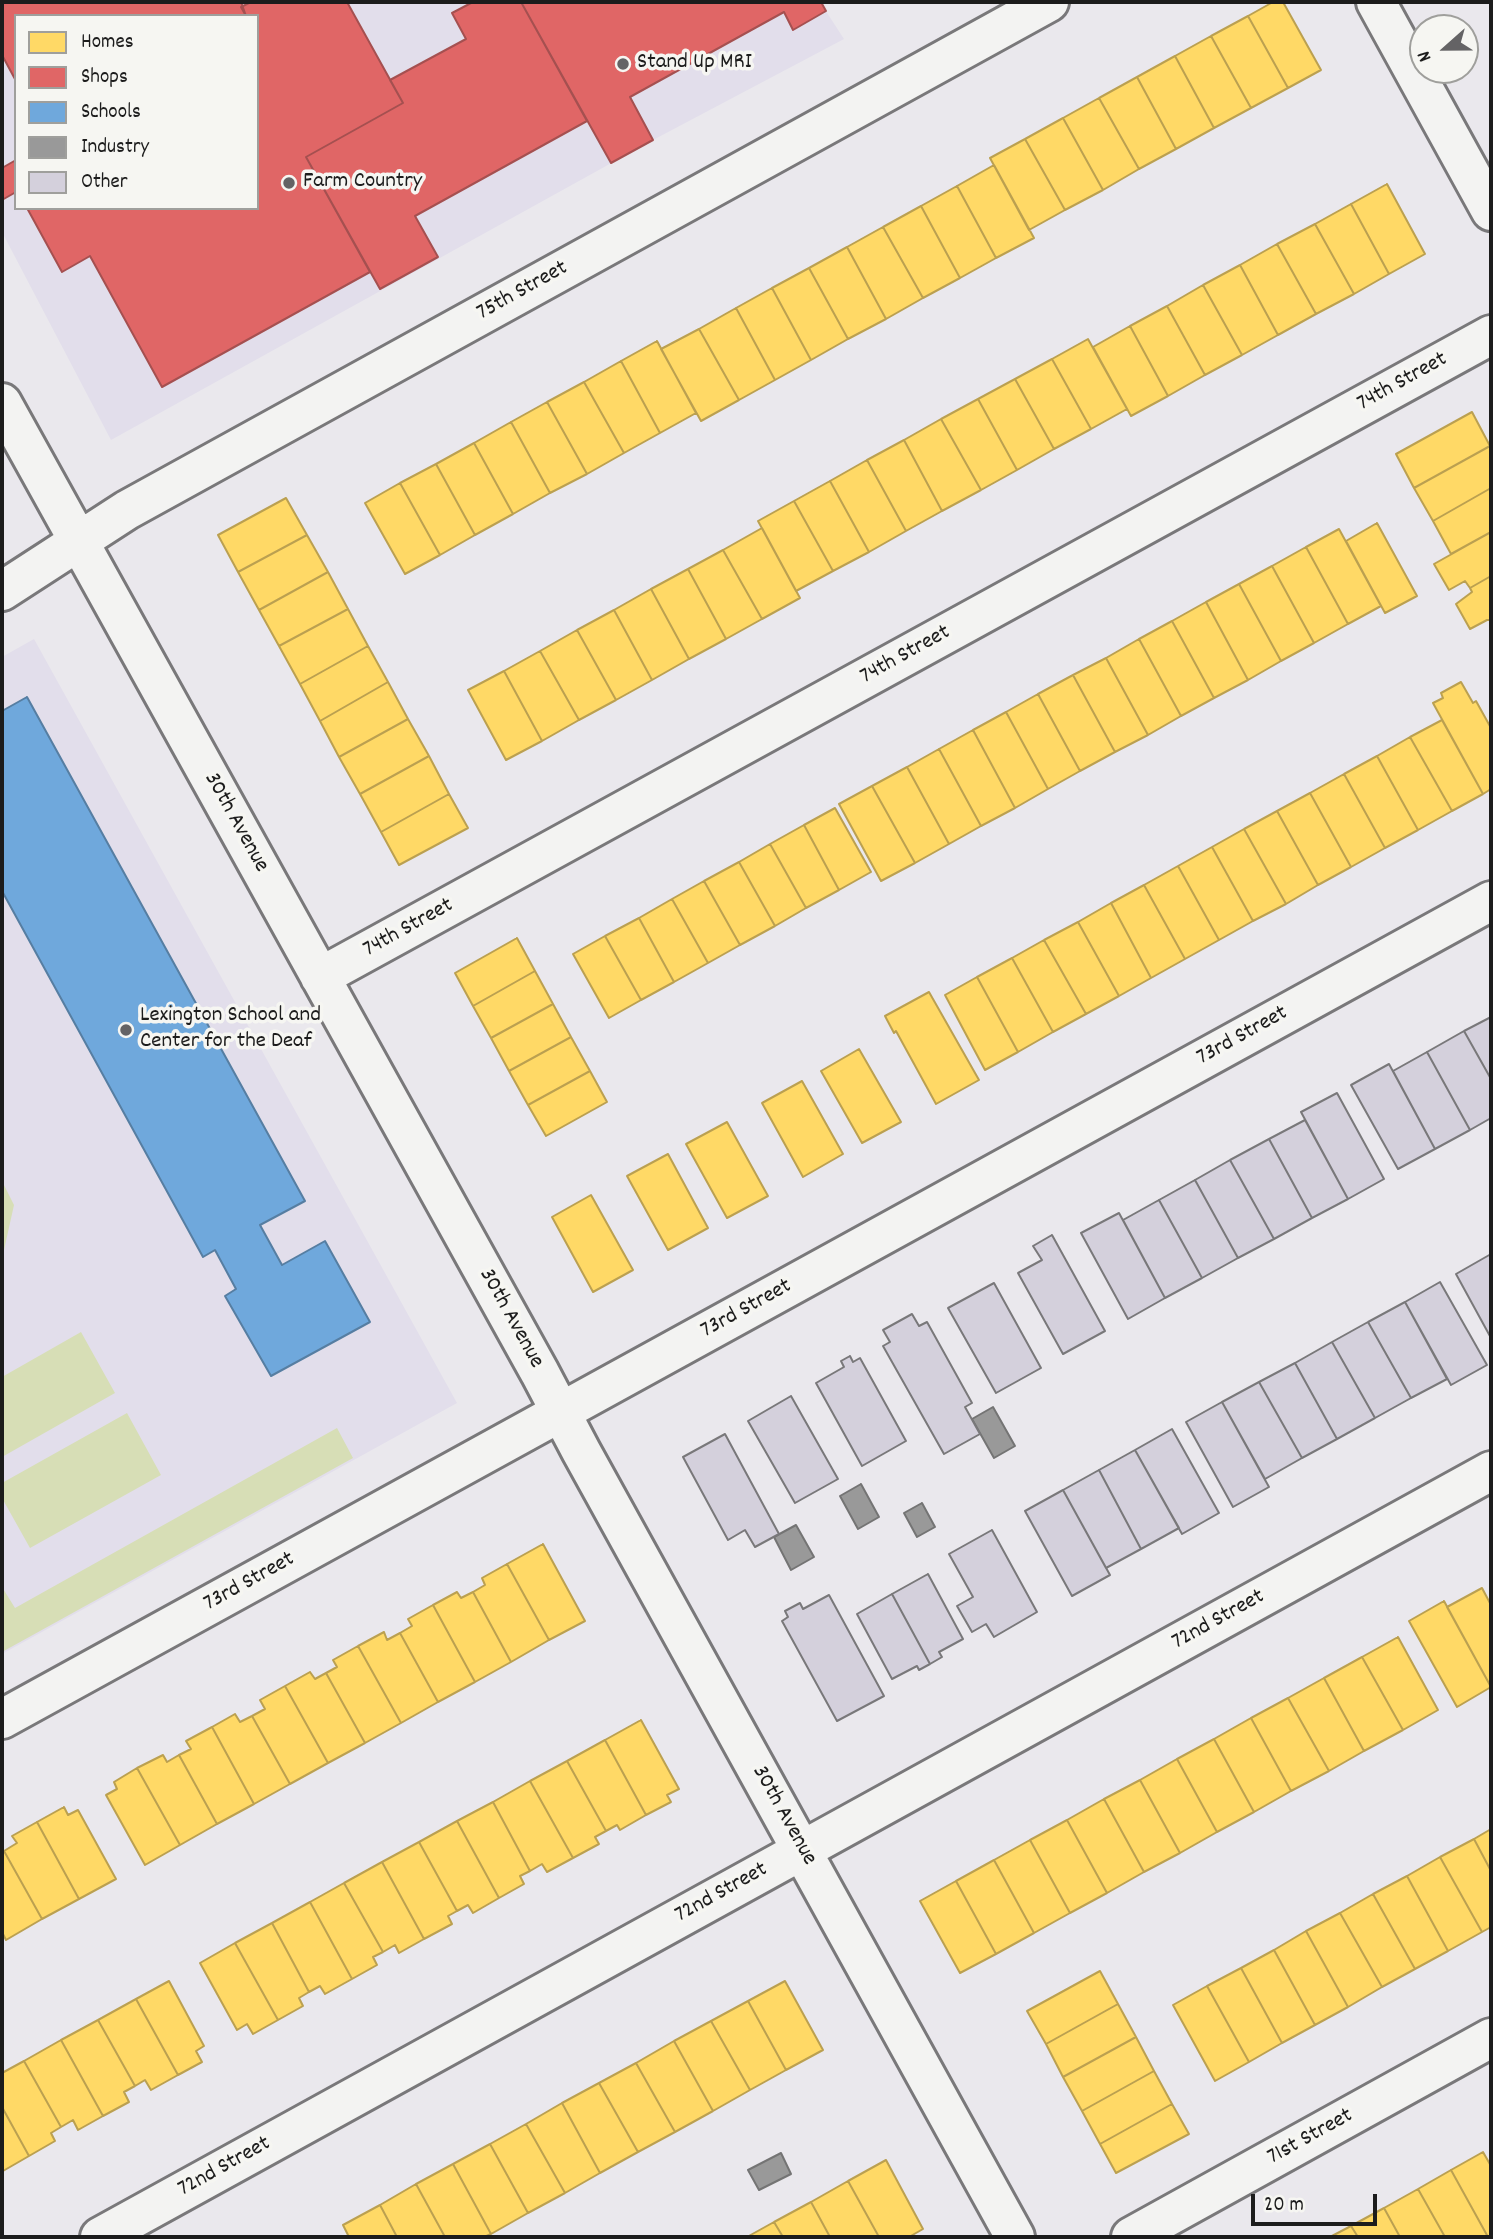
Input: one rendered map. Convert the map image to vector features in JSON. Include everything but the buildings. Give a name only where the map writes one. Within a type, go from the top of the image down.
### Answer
[{"type":"street","name":"75th Street","points":[[2,591],[127,510],[1049,2]]},
{"type":"street","points":[[1376,2],[1491,211]]},
{"type":"street","name":"74th Street","points":[[320,977],[1491,335]]},
{"type":"street","name":"30th Avenue","points":[[2,403],[1015,2237]]},
{"type":"street","name":"73rd Street","points":[[2,1719],[1491,901]]},
{"type":"street","name":"72nd Street","points":[[100,2237],[1491,1471]]},
{"type":"street","name":"71st Street","points":[[1131,2237],[1491,2039]]},
{"type":"shaded area","points":[[2,2],[820,2],[844,39],[653,140],[111,440],[2,232]]},
{"type":"shaded area","name":"Lexington School and Center for the Deaf","points":[[34,639],[457,1403],[2,1654],[2,657]]},
{"type":"green space","points":[[2,1181],[14,1205],[2,1259]]},
{"type":"green space","points":[[81,1332],[115,1393],[2,1457],[2,1377]]},
{"type":"green space","points":[[127,1413],[161,1475],[30,1548],[2,1498],[2,1483]]},
{"type":"green space","points":[[337,1428],[353,1458],[2,1652],[2,1587],[15,1608]]},
{"type":"place","name":"Stand Up MRI","points":[[623,64]]},
{"type":"place","name":"Farm Country","points":[[289,183]]},
{"type":"place","name":"Lexington School and Center for the Deaf","points":[[126,1030]]}]
